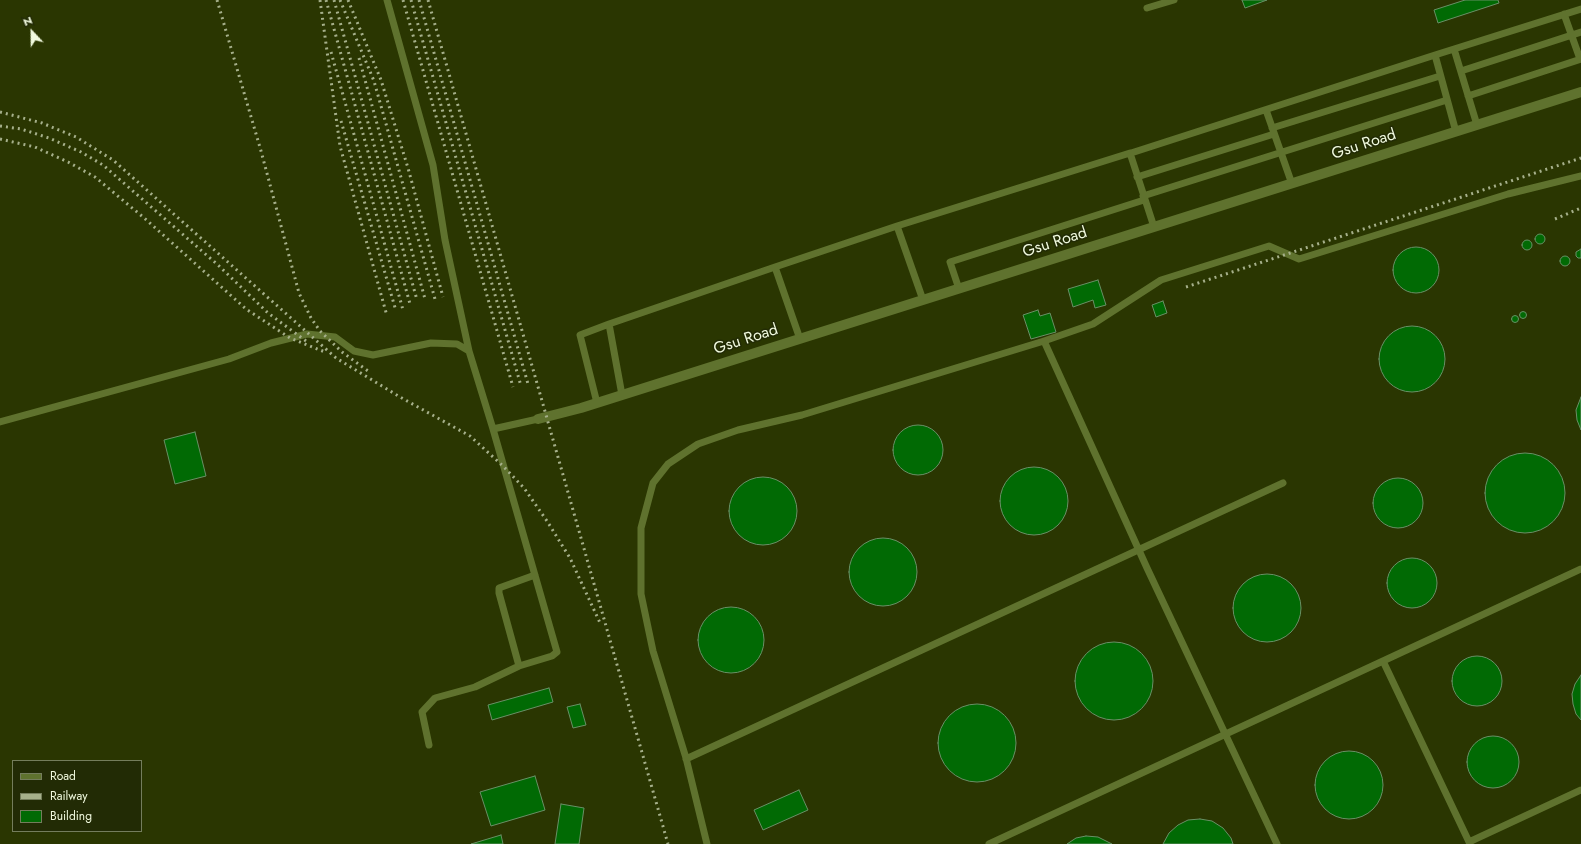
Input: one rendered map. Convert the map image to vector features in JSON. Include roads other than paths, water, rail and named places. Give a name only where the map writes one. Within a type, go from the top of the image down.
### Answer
[{"type":"street","name":"Gsu Road","points":[[538,419],[597,403],[1581,92]]},
{"type":"lane","points":[[387,0],[433,165],[444,240],[469,351],[557,652],[552,656],[519,666],[475,686],[436,698],[422,712],[429,745]]},
{"type":"lane","points":[[1147,8],[1174,0]]},
{"type":"lane","points":[[597,403],[580,334],[898,226],[1581,9]]},
{"type":"lane","points":[[1468,96],[1580,59],[1564,14]]},
{"type":"lane","points":[[1461,71],[1581,32]]},
{"type":"lane","points":[[1454,49],[1477,125]]},
{"type":"lane","points":[[1434,55],[1456,132]]},
{"type":"lane","points":[[1137,177],[1440,76]]},
{"type":"lane","points":[[959,289],[950,262],[1281,152],[1447,100]]},
{"type":"lane","points":[[1266,110],[1292,184]]},
{"type":"lane","points":[[1128,154],[1154,227]]},
{"type":"lane","points":[[707,844],[686,759],[653,651],[641,594],[641,528],[653,483],[668,464],[698,444],[738,430],[802,415],[1044,341],[1093,324],[1161,280],[1169,277],[1269,246],[1299,259],[1508,194],[1581,176]]},
{"type":"lane","points":[[898,226],[923,300]]},
{"type":"lane","points":[[775,267],[800,339]]},
{"type":"lane","points":[[609,324],[622,395]]},
{"type":"lane","points":[[0,422],[229,359],[271,343],[307,334],[335,337],[354,351],[373,355],[431,343],[457,344],[469,351]]},
{"type":"lane","points":[[1044,341],[1139,550],[1277,844]]},
{"type":"lane","points":[[493,429],[538,419]]},
{"type":"lane","points":[[686,759],[1283,484]]},
{"type":"lane","points":[[989,844],[1581,569]]},
{"type":"lane","points":[[519,666],[499,593],[499,588],[535,574]]},
{"type":"lane","points":[[1383,661],[1469,843],[1581,790]]},
{"type":"railway","points":[[217,0],[261,151],[299,293],[311,318],[320,331],[342,352],[368,371]]},
{"type":"railway","points":[[320,0],[340,146],[387,316]]},
{"type":"railway","points":[[326,0],[410,304]]},
{"type":"railway","points":[[334,0],[417,300]]},
{"type":"railway","points":[[340,0],[374,81],[435,299]]},
{"type":"railway","points":[[348,0],[381,80],[408,168],[443,297]]},
{"type":"railway","points":[[403,0],[513,387]]},
{"type":"railway","points":[[411,0],[521,386]]},
{"type":"railway","points":[[419,0],[528,384]]},
{"type":"railway","points":[[428,0],[668,844]]},
{"type":"railway","points":[[331,52],[403,310]]},
{"type":"railway","points":[[359,58],[425,299]]},
{"type":"railway","points":[[0,112],[42,123],[76,137],[113,160],[336,358],[400,397],[470,436],[503,466],[524,488],[547,521],[570,558],[601,625]]},
{"type":"railway","points":[[341,121],[396,311]]},
{"type":"railway","points":[[0,126],[21,129],[49,138],[81,152],[103,165],[218,265],[268,313],[306,341]]},
{"type":"railway","points":[[0,139],[35,147],[68,162],[95,177],[143,217],[246,309],[290,338],[325,352]]},
{"type":"railway","points":[[1186,287],[1581,158]]},
{"type":"railway","points":[[1555,219],[1581,208]]}]
